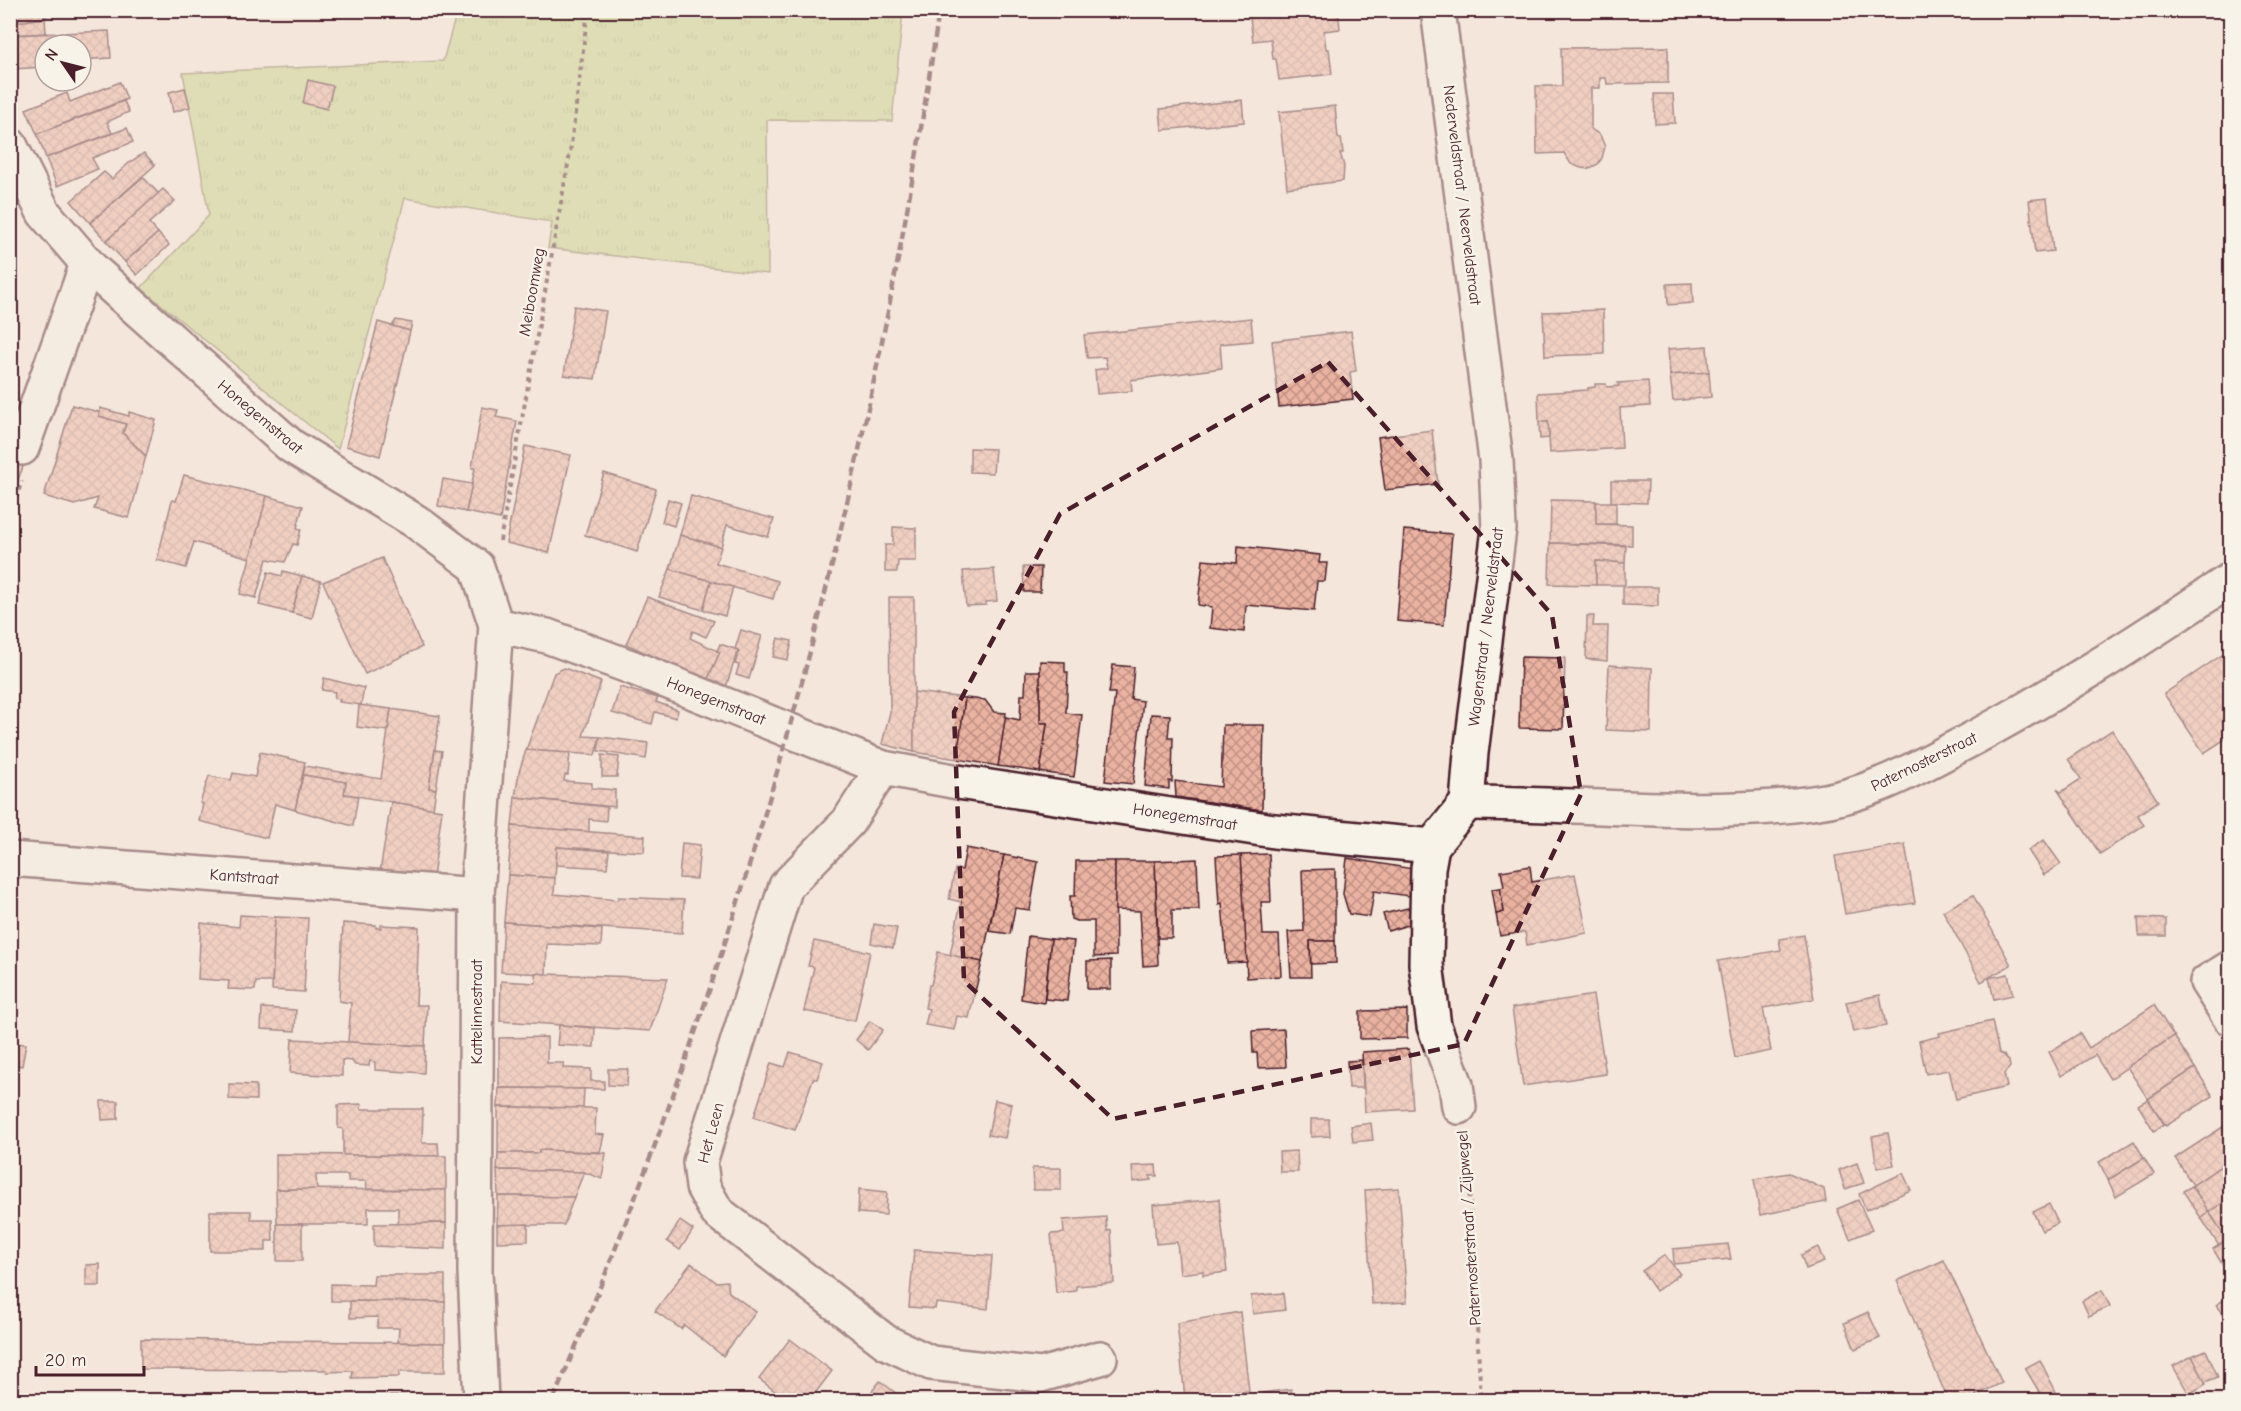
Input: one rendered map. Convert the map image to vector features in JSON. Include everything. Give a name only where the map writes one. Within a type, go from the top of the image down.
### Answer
[{"type":"street","name":"Nederveldstraat / Neerveldstraat","points":[[1438,10],[1486,379]]},
{"type":"street","name":"Honegemstraat","points":[[10,145],[44,213],[87,264],[180,350],[291,446],[415,522],[477,567]]},
{"type":"street","points":[[22,448],[87,264]]},
{"type":"street","name":"Wagenstraat / Neerveldstraat","points":[[1467,803],[1471,753],[1499,529],[1496,460],[1486,379]]},
{"type":"street","points":[[477,567],[496,625]]},
{"type":"street","name":"Paternosterstraat","points":[[1467,803],[1682,810],[1814,803],[1866,790],[1903,775],[2009,720],[2230,580]]},
{"type":"street","name":"Honegemstraat","points":[[496,625],[547,636],[883,768],[958,782],[1274,831],[1432,846]]},
{"type":"street","name":"Kattelinnestraat","points":[[481,1401],[475,1272],[477,895],[496,625]]},
{"type":"street","name":"Het Leen","points":[[883,768],[848,822],[786,886],[700,1162],[703,1187],[717,1212],[886,1342],[931,1363],[1041,1375],[1100,1358]]},
{"type":"street","points":[[1432,846],[1467,803]]},
{"type":"street","name":"Paternosterstraat / Zijpwegel","points":[[1432,846],[1428,868],[1426,964],[1434,1026],[1456,1085],[1459,1107]]},
{"type":"street","name":"Kantstraat","points":[[10,859],[477,895]]},
{"type":"street","points":[[2230,968],[2207,982],[2230,1017]]},
{"type":"path","name":"Meiboomweg","points":[[477,567],[499,549],[570,153],[588,10]]},
{"type":"path","name":"Paternosterstraat / Zijpwegel","points":[[1459,1107],[1468,1164],[1481,1401]]},
{"type":"highlighted area","points":[[1328,362],[1552,615],[1581,794],[1464,1044],[1113,1119],[964,981],[954,712],[1060,514]]},
{"type":"green space","points":[[457,11],[903,11],[892,121],[767,120],[768,274],[548,248],[552,222],[405,198],[338,449],[141,288],[209,215],[183,73],[443,61]]},
{"type":"building","points":[[10,10],[91,10],[91,11],[10,23]]},
{"type":"building","points":[[1249,10],[1338,10],[1340,29],[1324,31],[1332,74],[1279,80],[1276,59],[1273,59],[1271,39],[1253,41]]},
{"type":"building","points":[[45,18],[46,33],[11,35],[10,23]]},
{"type":"building","points":[[109,31],[111,58],[93,59],[93,33],[60,33]]},
{"type":"building","points":[[33,34],[33,68],[13,69],[11,35]]},
{"type":"building","points":[[1668,47],[1668,83],[1607,84],[1606,78],[1600,78],[1600,88],[1591,88],[1591,129],[1600,135],[1605,147],[1598,164],[1588,169],[1581,168],[1571,164],[1564,153],[1537,154],[1536,86],[1562,86],[1561,48]]},
{"type":"building","points":[[308,80],[333,86],[327,109],[303,103]]},
{"type":"building","points":[[120,82],[127,99],[37,134],[26,109],[67,93],[70,102]]},
{"type":"building","points":[[185,88],[190,107],[173,112],[169,92]]},
{"type":"building","points":[[1654,94],[1673,94],[1675,123],[1655,124]]},
{"type":"building","points":[[1242,100],[1244,122],[1162,130],[1160,109]]},
{"type":"building","points":[[124,101],[129,112],[107,122],[112,133],[46,158],[37,134]]},
{"type":"building","points":[[1335,106],[1338,138],[1341,138],[1343,153],[1340,153],[1344,166],[1343,181],[1287,188],[1279,112]]},
{"type":"building","points":[[127,128],[133,142],[92,158],[98,169],[57,186],[46,158]]},
{"type":"building","points":[[144,153],[155,165],[90,223],[71,201],[104,172],[112,179],[130,162]]},
{"type":"building","points":[[143,177],[159,194],[106,241],[90,223]]},
{"type":"building","points":[[163,189],[175,201],[149,223],[158,233],[125,262],[106,241]]},
{"type":"building","points":[[2047,198],[2053,251],[2035,253],[2029,200]]},
{"type":"building","points":[[158,233],[169,245],[137,275],[125,262]]},
{"type":"building","points":[[1692,283],[1693,303],[1668,305],[1667,284]]},
{"type":"building","points":[[574,306],[606,311],[595,379],[564,375]]},
{"type":"building","points":[[1603,310],[1604,354],[1545,356],[1543,312]]},
{"type":"building","points":[[1251,318],[1253,341],[1220,344],[1222,368],[1131,380],[1132,391],[1097,394],[1095,370],[1107,368],[1105,357],[1087,358],[1084,335]]},
{"type":"building","points":[[396,320],[412,323],[410,331],[392,326]]},
{"type":"building","points":[[378,322],[410,331],[380,456],[346,446]]},
{"type":"building","points":[[1351,331],[1356,371],[1350,372],[1353,399],[1279,407],[1272,341]]},
{"type":"building","points":[[1707,346],[1709,372],[1670,375],[1668,349]]},
{"type":"building","points":[[1709,372],[1711,397],[1673,401],[1670,375]]},
{"type":"building","points":[[1648,381],[1650,406],[1620,408],[1622,448],[1550,453],[1548,422],[1539,422],[1538,393],[1588,390],[1588,388],[1595,387],[1595,384],[1606,384],[1607,387],[1619,386],[1618,383]]},
{"type":"building","points":[[72,405],[99,412],[99,416],[126,424],[123,433],[146,456],[129,518],[94,509],[98,498],[74,505],[44,496]]},
{"type":"building","points":[[482,407],[498,410],[496,417],[517,421],[500,519],[466,512],[475,468],[472,468]]},
{"type":"building","points":[[100,408],[129,416],[129,412],[156,420],[146,456],[123,433],[126,424],[99,416]]},
{"type":"building","points":[[1539,422],[1548,422],[1549,438],[1540,439]]},
{"type":"building","points":[[1432,430],[1438,484],[1385,490],[1378,437]]},
{"type":"building","points":[[525,446],[571,455],[549,553],[506,543]]},
{"type":"building","points":[[970,448],[995,449],[993,473],[970,472]]},
{"type":"building","points":[[10,457],[25,462],[12,495],[10,495]]},
{"type":"building","points":[[604,473],[656,489],[637,552],[585,535]]},
{"type":"building","points":[[184,475],[267,496],[250,558],[194,542],[186,568],[157,560],[172,500],[176,501]]},
{"type":"building","points":[[443,479],[472,484],[466,512],[438,506]]},
{"type":"building","points":[[1611,481],[1648,481],[1647,503],[1611,502]]},
{"type":"building","points":[[267,496],[303,506],[297,528],[301,529],[297,545],[293,544],[285,562],[267,559],[256,598],[240,594]]},
{"type":"building","points":[[691,496],[774,519],[768,537],[727,525],[721,547],[680,535]]},
{"type":"building","points":[[668,499],[681,503],[674,526],[662,522]]},
{"type":"building","points":[[1551,500],[1596,501],[1596,524],[1632,525],[1632,545],[1550,543]]},
{"type":"building","points":[[1596,502],[1616,502],[1616,524],[1596,524]]},
{"type":"building","points":[[893,527],[916,528],[916,561],[898,561],[897,572],[885,572],[885,545],[893,545]]},
{"type":"building","points":[[1404,530],[1452,534],[1444,625],[1397,621]]},
{"type":"building","points":[[680,535],[721,547],[716,563],[778,581],[773,599],[670,569]]},
{"type":"building","points":[[1550,543],[1626,546],[1625,563],[1596,561],[1596,585],[1549,584]]},
{"type":"building","points":[[1238,546],[1320,555],[1319,563],[1327,563],[1325,581],[1317,581],[1314,611],[1246,605],[1244,632],[1210,628],[1212,607],[1198,605],[1203,560],[1237,563]]},
{"type":"building","points":[[382,558],[422,647],[365,674],[323,582]]},
{"type":"building","points":[[1596,561],[1625,563],[1625,585],[1596,585]]},
{"type":"building","points":[[1023,567],[1041,567],[1040,592],[1024,592]]},
{"type":"building","points":[[670,569],[711,581],[703,610],[659,597]]},
{"type":"building","points":[[994,569],[997,601],[986,602],[986,605],[966,606],[963,571]]},
{"type":"building","points":[[283,571],[302,576],[292,613],[259,605],[268,572],[282,576]]},
{"type":"building","points":[[302,576],[321,581],[312,618],[292,613]]},
{"type":"building","points":[[711,581],[733,587],[725,616],[703,610]]},
{"type":"building","points":[[1623,587],[1658,587],[1658,606],[1623,605]]},
{"type":"building","points":[[647,597],[714,621],[706,637],[693,631],[690,638],[720,652],[707,681],[626,644]]},
{"type":"building","points":[[889,597],[914,597],[914,752],[882,744],[890,712]]},
{"type":"building","points":[[1587,616],[1594,616],[1593,626],[1608,626],[1607,661],[1586,659]]},
{"type":"building","points":[[741,630],[762,636],[749,679],[736,675],[739,665],[735,664],[739,651],[735,649]]},
{"type":"building","points":[[778,638],[792,641],[788,660],[773,657]]},
{"type":"building","points":[[720,644],[738,650],[726,687],[707,681],[720,652],[717,651]]},
{"type":"building","points":[[2225,653],[2230,662],[2230,736],[2204,753],[2164,694]]},
{"type":"building","points":[[1521,657],[1565,658],[1563,729],[1519,728]]},
{"type":"building","points":[[1040,661],[1065,662],[1065,672],[1068,672],[1066,713],[1082,715],[1074,777],[1040,772],[1047,723],[1040,723]]},
{"type":"building","points":[[1113,665],[1134,667],[1131,699],[1143,701],[1133,784],[1105,781],[1115,693],[1109,693]]},
{"type":"building","points":[[1609,665],[1652,668],[1651,732],[1606,730]]},
{"type":"building","points":[[564,668],[601,682],[583,736],[600,737],[595,755],[526,750],[554,673]]},
{"type":"building","points":[[1026,671],[1040,671],[1040,723],[1047,723],[1040,772],[998,766],[1005,717],[1020,720],[1021,695],[1025,695]]},
{"type":"building","points":[[324,678],[364,688],[361,705],[339,702],[340,699],[334,698],[335,692],[322,690]]},
{"type":"building","points":[[620,687],[658,698],[656,702],[678,710],[676,718],[655,712],[652,724],[612,713]]},
{"type":"building","points":[[914,692],[965,698],[957,759],[914,752]]},
{"type":"building","points":[[965,698],[985,700],[994,712],[1006,713],[998,766],[957,759]]},
{"type":"building","points":[[359,705],[391,709],[388,731],[357,727]]},
{"type":"building","points":[[391,709],[440,716],[429,788],[436,789],[433,809],[344,794],[346,782],[303,775],[305,766],[381,779]]},
{"type":"building","points":[[1151,714],[1170,715],[1168,737],[1173,737],[1172,782],[1169,781],[1169,789],[1145,786]]},
{"type":"building","points":[[1223,725],[1264,725],[1262,810],[1176,797],[1175,781],[1221,787]]},
{"type":"building","points":[[2112,730],[2158,801],[2138,815],[2144,825],[2100,854],[2057,789],[2061,792],[2081,779],[2068,759]]},
{"type":"building","points":[[600,737],[648,743],[646,759],[598,751]]},
{"type":"building","points":[[435,750],[442,751],[436,789],[429,788]]},
{"type":"building","points":[[526,750],[570,753],[568,775],[565,775],[564,781],[592,783],[592,788],[615,790],[615,807],[515,797],[519,772]]},
{"type":"building","points":[[260,752],[305,762],[295,810],[275,804],[267,838],[199,821],[203,804],[200,803],[209,776],[231,780],[233,773],[255,777]]},
{"type":"building","points":[[602,755],[619,757],[617,777],[602,777]]},
{"type":"building","points":[[303,775],[346,782],[344,794],[358,796],[353,826],[295,810]]},
{"type":"building","points":[[515,797],[607,807],[606,821],[589,819],[589,832],[512,826]]},
{"type":"building","points":[[391,802],[442,810],[433,878],[380,872]]},
{"type":"building","points":[[512,826],[645,836],[644,852],[557,847],[555,878],[508,875]]},
{"type":"building","points":[[2044,840],[2061,864],[2044,875],[2028,850]]},
{"type":"building","points":[[682,843],[700,845],[697,879],[679,878]]},
{"type":"building","points":[[1905,844],[1915,903],[1845,914],[1835,856]]},
{"type":"building","points":[[557,847],[609,851],[607,868],[556,865]]},
{"type":"building","points":[[966,848],[1004,855],[982,962],[950,955],[961,902],[949,899],[955,869],[962,870]]},
{"type":"building","points":[[1269,854],[1271,902],[1261,902],[1263,935],[1279,935],[1281,976],[1247,978],[1241,855]]},
{"type":"building","points":[[1004,855],[1038,862],[1030,910],[1015,908],[1010,934],[989,931]]},
{"type":"building","points":[[1241,855],[1247,962],[1227,963],[1222,903],[1219,904],[1216,856]]},
{"type":"building","points":[[1347,858],[1419,870],[1416,897],[1374,891],[1370,917],[1349,914],[1343,894]]},
{"type":"building","points":[[1197,859],[1199,910],[1172,910],[1172,938],[1158,938],[1155,861]]},
{"type":"building","points":[[1076,861],[1115,861],[1116,956],[1094,957],[1094,921],[1071,919],[1070,896],[1075,896]]},
{"type":"building","points":[[1115,861],[1155,861],[1158,965],[1143,966],[1140,911],[1115,910]]},
{"type":"building","points":[[1530,866],[1532,882],[1575,874],[1587,933],[1527,945],[1525,932],[1500,936],[1496,914],[1504,912],[1500,888],[1504,887],[1501,871]]},
{"type":"building","points":[[1335,869],[1335,941],[1310,941],[1311,977],[1291,977],[1288,932],[1304,931],[1302,870]]},
{"type":"building","points":[[508,875],[555,878],[554,894],[618,900],[618,897],[684,900],[682,933],[504,922]]},
{"type":"building","points":[[1500,888],[1504,912],[1496,914],[1492,889]]},
{"type":"building","points":[[1973,895],[2011,965],[1981,982],[1943,911]]},
{"type":"building","points":[[1416,906],[1418,922],[1388,931],[1383,914]]},
{"type":"building","points":[[240,915],[275,917],[272,982],[256,982],[255,990],[228,989],[229,981],[198,979],[201,923],[239,927]]},
{"type":"building","points":[[275,917],[308,918],[304,992],[272,990]]},
{"type":"building","points":[[2138,918],[2166,919],[2166,936],[2139,936]]},
{"type":"building","points":[[504,922],[602,929],[601,946],[547,944],[546,974],[501,972]]},
{"type":"building","points":[[343,923],[376,925],[376,928],[381,928],[381,925],[419,927],[416,1005],[427,1005],[425,1046],[348,1042],[351,1003],[339,1001]]},
{"type":"building","points":[[874,924],[897,928],[893,948],[871,943]]},
{"type":"building","points":[[1804,935],[1814,999],[1763,1008],[1771,1051],[1735,1058],[1718,961],[1781,950],[1779,939]]},
{"type":"building","points":[[1028,936],[1051,939],[1044,1003],[1021,999]]},
{"type":"building","points":[[1051,939],[1074,941],[1067,1001],[1045,999]]},
{"type":"building","points":[[814,941],[870,952],[855,1021],[804,1011],[814,967],[808,966]]},
{"type":"building","points":[[1310,941],[1335,941],[1336,963],[1311,964]]},
{"type":"building","points":[[938,952],[982,962],[969,1018],[957,1016],[954,1030],[925,1025],[929,1009],[925,1008],[929,985],[931,985]]},
{"type":"building","points":[[1111,960],[1111,989],[1087,989],[1087,961]]},
{"type":"building","points":[[535,973],[668,978],[650,1031],[500,1021],[501,981],[536,983]]},
{"type":"building","points":[[2008,974],[2013,995],[1994,999],[1989,978]]},
{"type":"building","points":[[1593,995],[1606,1074],[1523,1086],[1512,1008]]},
{"type":"building","points":[[1880,995],[1886,1026],[1853,1032],[1846,1002]]},
{"type":"building","points":[[2154,1005],[2174,1036],[2110,1079],[2095,1055],[2061,1076],[2049,1052],[2080,1033],[2089,1048]]},
{"type":"building","points":[[262,1008],[296,1010],[295,1031],[261,1029]]},
{"type":"building","points":[[1407,1010],[1407,1038],[1360,1039],[1360,1011]]},
{"type":"building","points":[[870,1021],[883,1030],[868,1050],[856,1040]]},
{"type":"building","points":[[1992,1021],[1999,1053],[2009,1061],[2010,1067],[2004,1074],[2007,1087],[1956,1099],[1949,1070],[1926,1074],[1919,1041],[1940,1036],[1939,1033]]},
{"type":"building","points":[[559,1025],[595,1028],[594,1047],[557,1045]]},
{"type":"building","points":[[1284,1029],[1286,1067],[1258,1068],[1257,1053],[1253,1053],[1252,1031]]},
{"type":"building","points":[[2174,1036],[2195,1068],[2148,1099],[2127,1067]]},
{"type":"building","points":[[547,1037],[547,1063],[564,1063],[563,1068],[591,1069],[591,1081],[604,1081],[604,1089],[499,1088],[499,1038]]},
{"type":"building","points":[[292,1039],[425,1046],[424,1073],[375,1070],[375,1062],[370,1061],[369,1066],[355,1065],[352,1061],[342,1060],[342,1076],[290,1073]]},
{"type":"building","points":[[10,1043],[26,1044],[22,1066],[10,1064]]},
{"type":"building","points":[[1409,1049],[1413,1109],[1365,1112],[1362,1052]]},
{"type":"building","points":[[790,1052],[823,1062],[817,1079],[813,1079],[795,1130],[754,1117],[771,1063],[785,1067]]},
{"type":"building","points":[[1362,1060],[1363,1088],[1349,1088],[1347,1061]]},
{"type":"building","points":[[2195,1068],[2213,1096],[2166,1126],[2148,1099]]},
{"type":"building","points":[[608,1069],[628,1069],[627,1086],[608,1085]]},
{"type":"building","points":[[229,1084],[256,1085],[256,1100],[229,1099]]},
{"type":"building","points":[[499,1088],[584,1089],[583,1108],[498,1107]]},
{"type":"building","points":[[2148,1099],[2164,1124],[2154,1131],[2138,1105]]},
{"type":"building","points":[[995,1100],[1012,1104],[1005,1138],[988,1135]]},
{"type":"building","points":[[101,1101],[118,1101],[118,1119],[102,1120]]},
{"type":"building","points":[[362,1104],[361,1109],[423,1109],[422,1143],[438,1143],[439,1156],[343,1155],[343,1129],[338,1128],[338,1105]]},
{"type":"building","points":[[498,1107],[596,1108],[595,1134],[604,1135],[600,1152],[539,1150],[539,1153],[498,1153]]},
{"type":"building","points":[[1311,1119],[1329,1119],[1330,1136],[1311,1137]]},
{"type":"building","points":[[1371,1123],[1373,1140],[1353,1142],[1351,1126]]},
{"type":"building","points":[[2229,1123],[2230,1160],[2193,1185],[2175,1158]]},
{"type":"building","points":[[1888,1133],[1894,1165],[1877,1168],[1872,1136]]},
{"type":"building","points":[[2134,1141],[2144,1158],[2108,1180],[2099,1162]]},
{"type":"building","points":[[539,1150],[606,1153],[602,1179],[584,1172],[497,1170],[498,1153],[539,1153]]},
{"type":"building","points":[[1297,1151],[1298,1172],[1280,1172],[1279,1152]]},
{"type":"building","points":[[276,1154],[446,1156],[446,1190],[367,1189],[366,1181],[348,1181],[348,1175],[316,1175],[317,1190],[276,1189]]},
{"type":"building","points":[[2144,1158],[2154,1174],[2116,1197],[2108,1180]]},
{"type":"building","points":[[2230,1160],[2230,1198],[2209,1212],[2192,1186]]},
{"type":"building","points":[[1857,1163],[1864,1183],[1845,1189],[1839,1170]]},
{"type":"building","points":[[1156,1165],[1157,1176],[1150,1176],[1151,1180],[1133,1182],[1132,1166]]},
{"type":"building","points":[[1032,1168],[1061,1168],[1061,1190],[1033,1190]]},
{"type":"building","points":[[497,1170],[584,1172],[574,1197],[498,1196]]},
{"type":"building","points":[[1789,1173],[1824,1189],[1826,1202],[1760,1215],[1754,1179]]},
{"type":"building","points":[[1903,1173],[1911,1190],[1866,1210],[1859,1194]]},
{"type":"building","points":[[2192,1186],[2209,1212],[2201,1218],[2183,1191]]},
{"type":"building","points":[[1399,1188],[1407,1302],[1372,1304],[1365,1190]]},
{"type":"building","points":[[276,1189],[446,1190],[446,1223],[398,1224],[398,1208],[368,1208],[368,1224],[277,1224]]},
{"type":"building","points":[[859,1189],[887,1192],[886,1215],[858,1213]]},
{"type":"building","points":[[498,1196],[574,1197],[564,1225],[497,1225]]},
{"type":"building","points":[[2230,1198],[2230,1238],[2227,1240],[2209,1212]]},
{"type":"building","points":[[1219,1199],[1227,1272],[1203,1275],[1203,1271],[1180,1274],[1177,1242],[1156,1244],[1153,1205]]},
{"type":"building","points":[[1858,1200],[1872,1230],[1850,1239],[1837,1209]]},
{"type":"building","points":[[2049,1204],[2058,1223],[2042,1231],[2033,1212]]},
{"type":"building","points":[[210,1211],[251,1211],[251,1219],[272,1219],[273,1241],[266,1241],[266,1251],[210,1251]]},
{"type":"building","points":[[2209,1212],[2227,1240],[2219,1246],[2201,1218]]},
{"type":"building","points":[[1106,1217],[1107,1231],[1111,1230],[1114,1283],[1076,1286],[1076,1291],[1056,1293],[1051,1234],[1064,1233],[1063,1220]]},
{"type":"building","points":[[680,1221],[693,1230],[680,1250],[667,1241]]},
{"type":"building","points":[[446,1223],[446,1249],[374,1246],[374,1224]]},
{"type":"building","points":[[277,1224],[302,1224],[302,1261],[277,1261]]},
{"type":"building","points":[[528,1224],[528,1241],[497,1242],[497,1225]]},
{"type":"building","points":[[2230,1238],[2230,1277],[2213,1249]]},
{"type":"building","points":[[1728,1244],[1731,1259],[1674,1264],[1673,1249]]},
{"type":"building","points":[[1818,1247],[1824,1262],[1806,1269],[1801,1255]]},
{"type":"building","points":[[914,1250],[992,1256],[988,1309],[936,1303],[935,1309],[909,1307]]},
{"type":"building","points":[[1665,1255],[1680,1274],[1656,1291],[1642,1271]]},
{"type":"building","points":[[1944,1260],[2002,1383],[1976,1395],[1978,1400],[1948,1400],[1897,1281]]},
{"type":"building","points":[[691,1263],[716,1282],[727,1281],[729,1292],[756,1312],[723,1356],[684,1325],[681,1329],[655,1311]]},
{"type":"building","points":[[100,1264],[100,1286],[86,1286],[86,1265]]},
{"type":"building","points":[[374,1275],[445,1275],[445,1302],[331,1301],[331,1284],[373,1285]]},
{"type":"building","points":[[2102,1290],[2110,1306],[2089,1316],[2082,1301]]},
{"type":"building","points":[[1283,1293],[1285,1310],[1253,1314],[1251,1296]]},
{"type":"building","points":[[2230,1296],[2230,1319],[2227,1321],[2216,1305]]},
{"type":"building","points":[[350,1301],[445,1302],[445,1343],[398,1342],[399,1328],[377,1328],[378,1317],[350,1318]]},
{"type":"building","points":[[1240,1312],[1249,1391],[1185,1398],[1177,1323]]},
{"type":"building","points":[[1868,1312],[1880,1338],[1855,1349],[1844,1323]]},
{"type":"building","points":[[141,1339],[445,1343],[445,1372],[399,1372],[399,1377],[352,1378],[353,1371],[141,1369]]},
{"type":"building","points":[[790,1339],[832,1371],[810,1400],[787,1400],[759,1379]]},
{"type":"building","points":[[2206,1350],[2218,1377],[2205,1382],[2192,1356]]},
{"type":"building","points":[[2192,1356],[2206,1384],[2189,1394],[2173,1366]]},
{"type":"building","points":[[2040,1360],[2057,1394],[2044,1400],[2025,1368]]},
{"type":"building","points":[[880,1381],[905,1400],[865,1400]]},
{"type":"building","points":[[1291,1389],[1292,1400],[1263,1400],[1262,1393]]},
{"type":"building","points":[[321,1395],[445,1397],[445,1400],[321,1400]]},
{"type":"railway","points":[[553,1400],[622,1233],[684,1063],[741,892],[792,718],[837,543],[877,367],[911,189],[939,10]]}]
